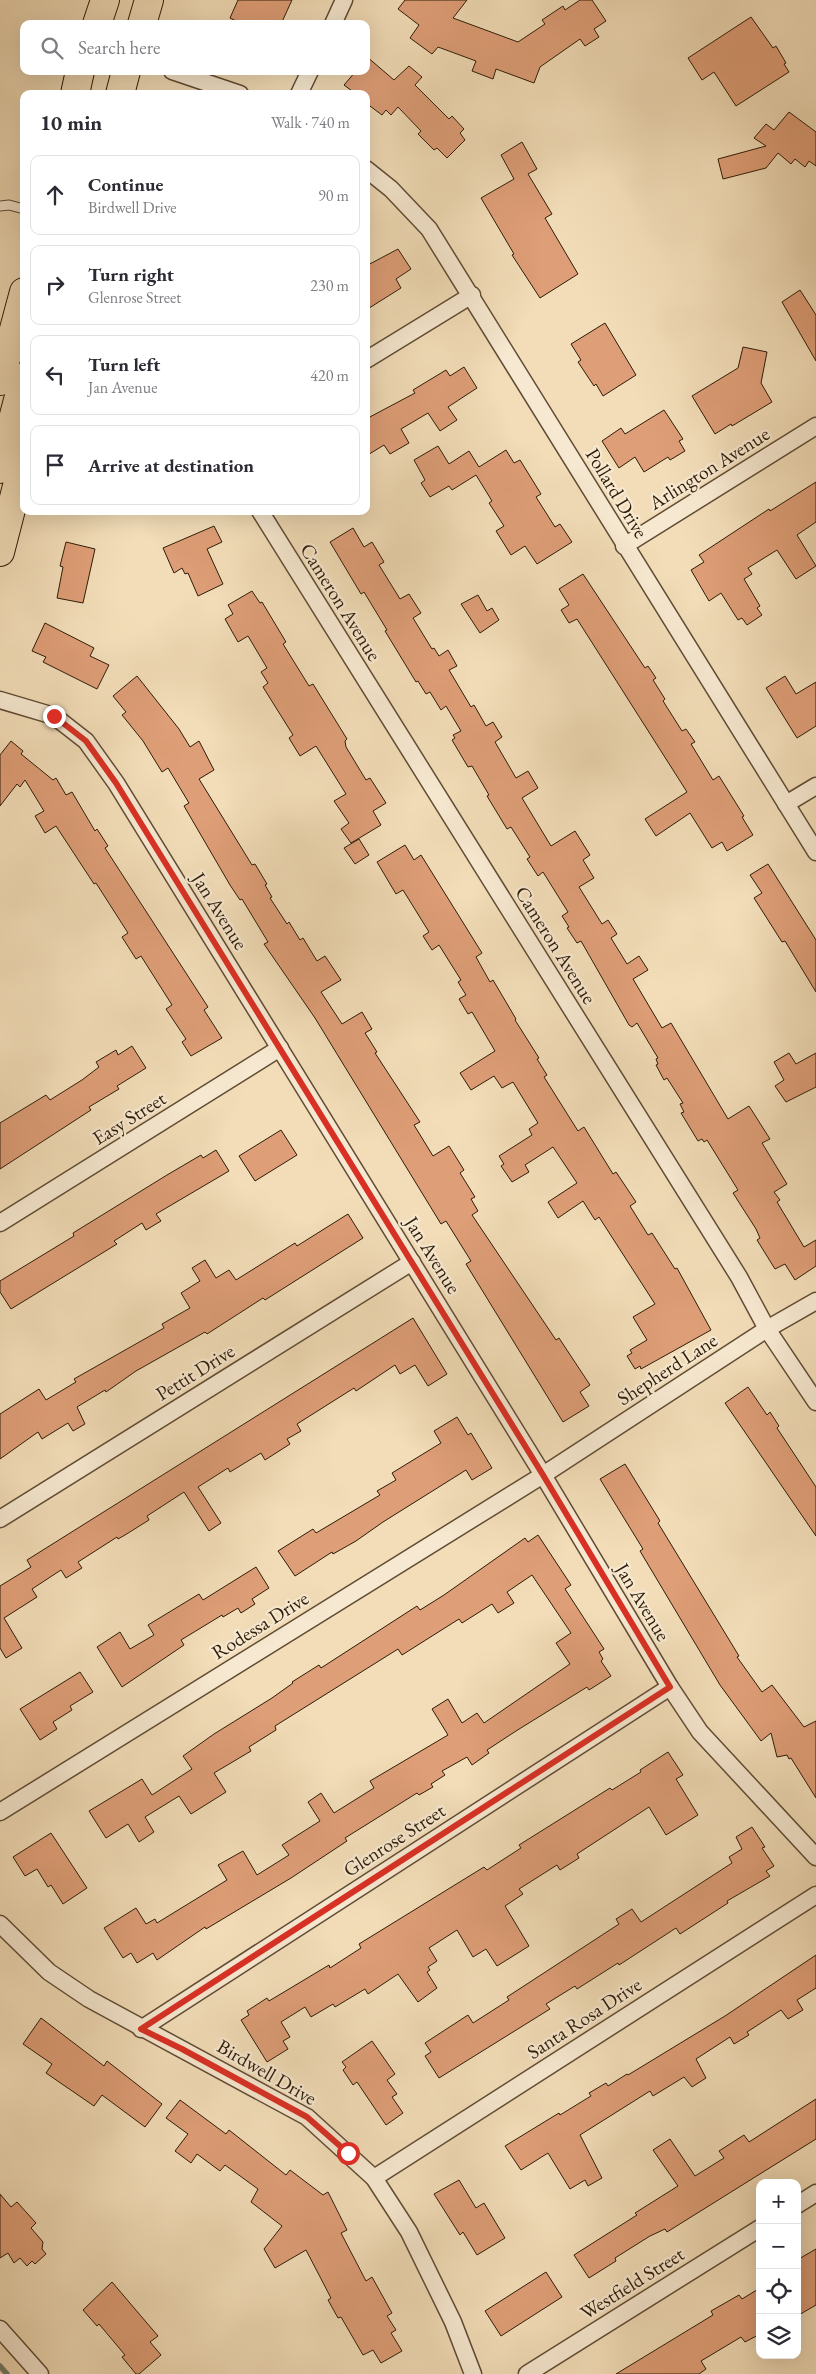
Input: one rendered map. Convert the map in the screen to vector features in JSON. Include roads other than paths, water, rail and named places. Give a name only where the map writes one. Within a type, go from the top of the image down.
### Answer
[{"type":"highway","points":[[98,20],[105,0]]},
{"type":"highway","points":[[143,20],[149,0]]},
{"type":"highway","points":[[76,90],[79,75]]},
{"type":"highway","points":[[121,90],[125,75]]},
{"type":"highway","points":[[0,381],[20,307]]},
{"type":"highway","points":[[0,469],[20,392]]},
{"type":"highway","points":[[0,552],[20,474]]},
{"type":"street","points":[[335,20],[344,0]]},
{"type":"street","points":[[184,75],[228,90]]},
{"type":"street","points":[[301,90],[308,75]]},
{"type":"street","name":"Pollard Drive","points":[[370,171],[391,189],[429,229],[472,295],[624,546],[816,852]]},
{"type":"street","points":[[370,358],[472,295]]},
{"type":"street","name":"Arlington Avenue","points":[[624,546],[816,426]]},
{"type":"street","name":"Cameron Avenue","points":[[263,515],[739,1277],[767,1329],[816,1402]]},
{"type":"street","name":"Jan Avenue","points":[[0,700],[54,716],[86,741],[116,783],[543,1475],[670,1687],[700,1732],[816,1858]]},
{"type":"street","points":[[786,804],[816,786]]},
{"type":"street","name":"Easy Street","points":[[0,1223],[280,1048]]},
{"type":"street","name":"Pettit Drive","points":[[0,1519],[412,1262]]},
{"type":"street","name":"Shepherd Lane","points":[[543,1475],[767,1329],[816,1301]]},
{"type":"street","name":"Rodessa Drive","points":[[0,1812],[543,1475]]},
{"type":"street","name":"Glenrose Street","points":[[141,2029],[670,1687]]},
{"type":"street","name":"Santa Rosa Drive","points":[[374,2178],[816,1894]]},
{"type":"street","name":"Birdwell Drive","points":[[0,1924],[49,1972],[89,1999],[141,2029],[182,2049],[307,2117],[374,2178],[408,2232],[453,2322],[473,2374]]},
{"type":"street","points":[[801,2202],[816,2193]]},
{"type":"street","name":"Westfield Street","points":[[527,2374],[756,2231]]},
{"type":"street","points":[[0,2329],[40,2374]]},
{"type":"lane","points":[[0,206],[8,205],[20,208]]},
{"type":"waterway","points":[[0,2366],[7,2374]]}]
